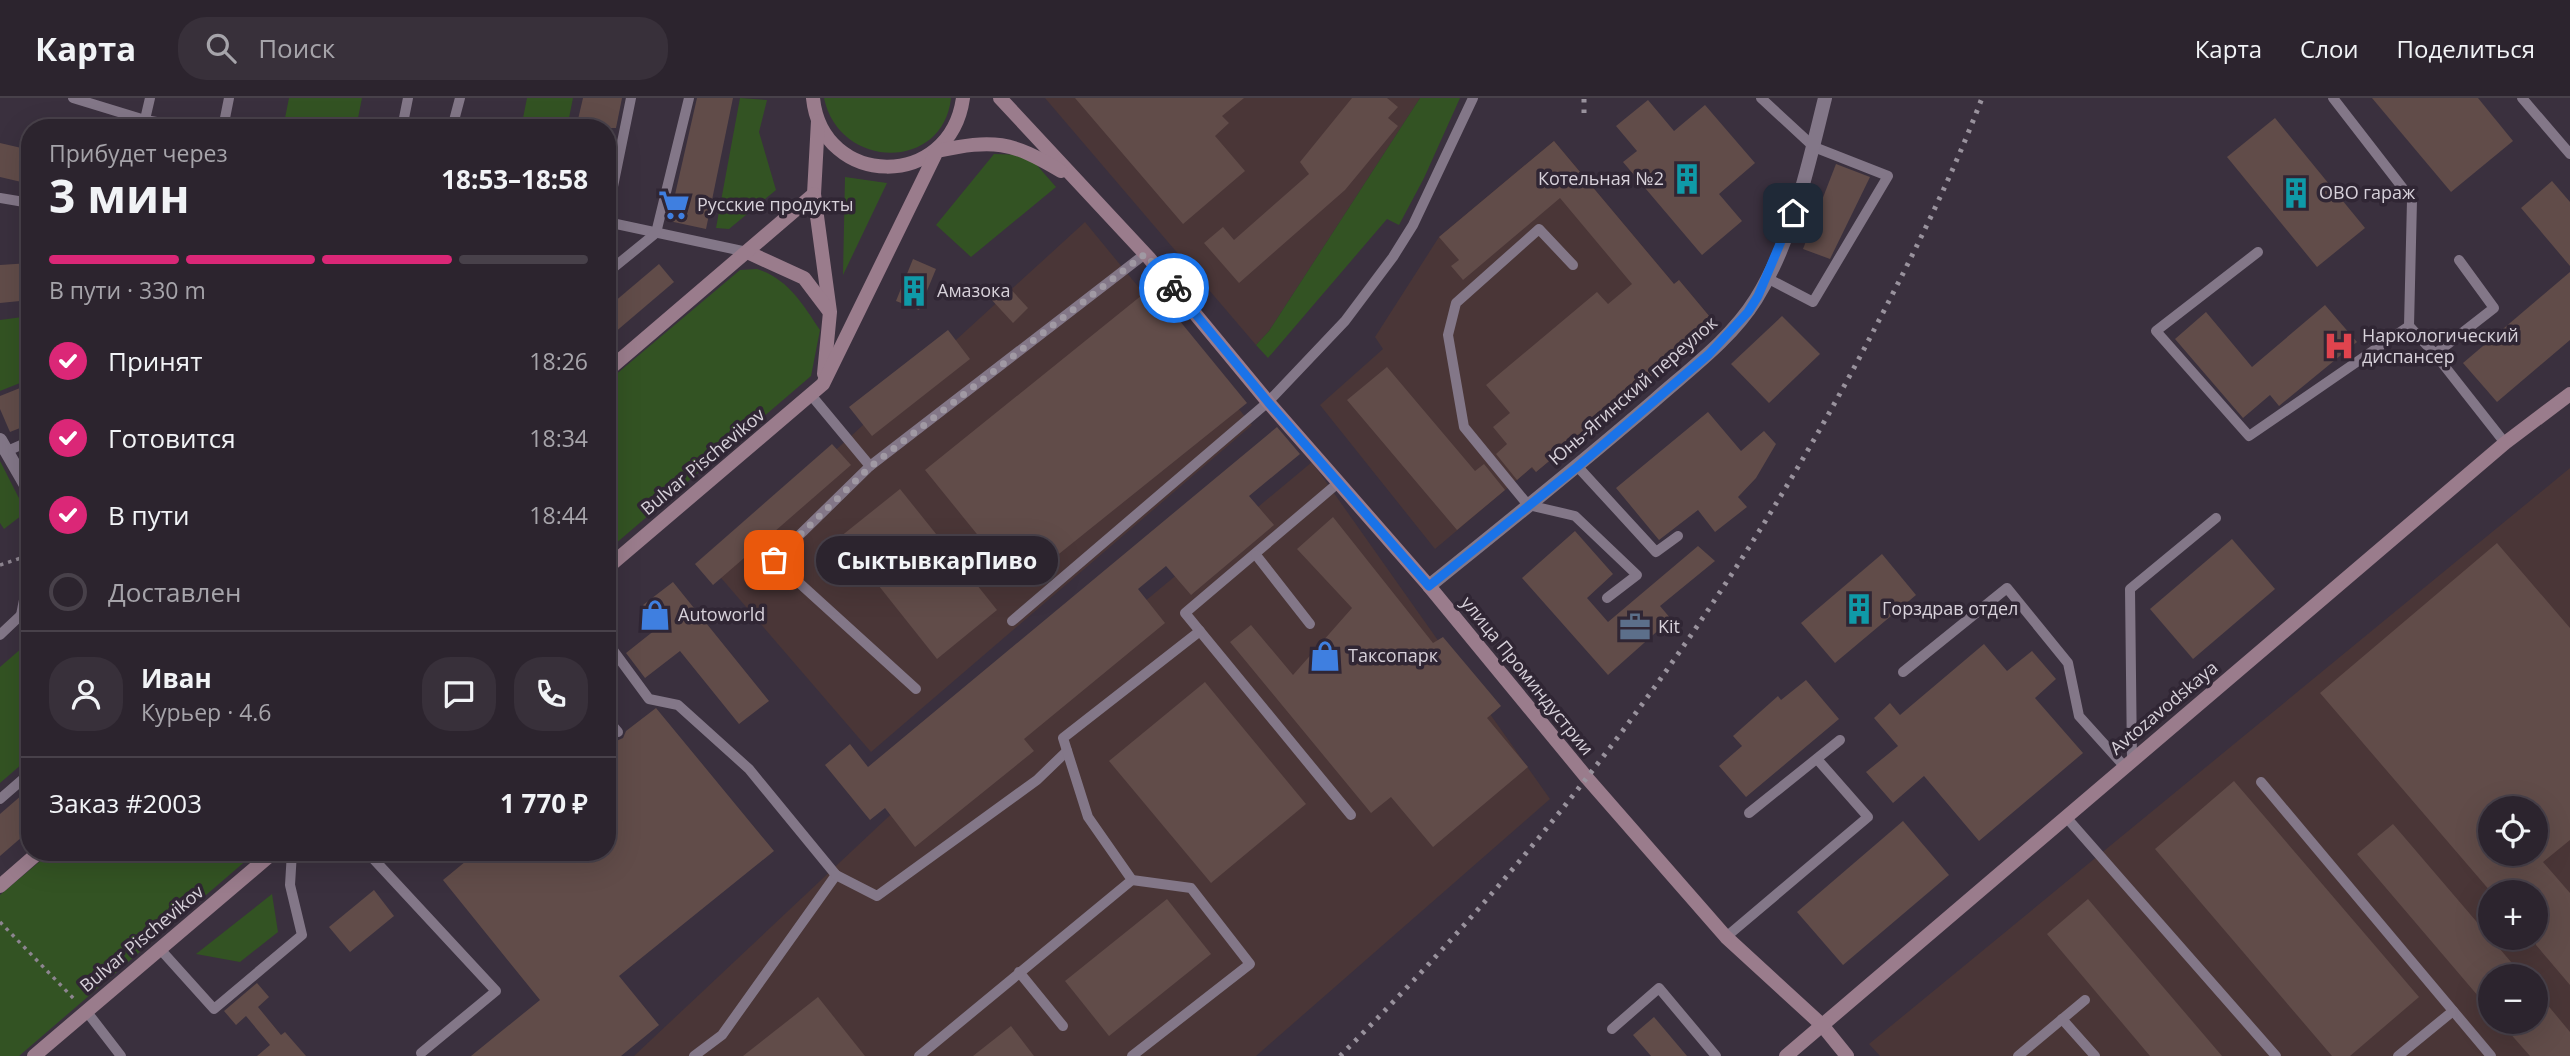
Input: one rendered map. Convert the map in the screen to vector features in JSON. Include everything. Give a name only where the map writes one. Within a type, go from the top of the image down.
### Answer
[{"type":"main road","points":[[802,98],[815,109],[831,141],[849,156],[870,166],[894,168],[917,163],[937,151],[978,142],[1010,145],[1078,181]]},
{"type":"main road","name":"Bulvar Pischevikov","points":[[616,560],[823,384],[937,151],[954,131],[963,98]]},
{"type":"main road","name":"улица Проминдустрии","points":[[1000,98],[1145,254],[1268,402],[1429,586],[1587,778],[1726,937],[1822,1025],[1847,1056]]},
{"type":"main road","points":[[815,109],[814,194],[830,312],[823,384]]},
{"type":"main road","points":[[616,363],[814,194]]},
{"type":"main road","points":[[747,252],[804,278],[830,312]]},
{"type":"main road","name":"Avtozavodskaya","points":[[1786,1056],[2505,443],[2570,394]]},
{"type":"main road","points":[[0,886],[29,861]]},
{"type":"main road","name":"Bulvar Pischevikov","points":[[34,1056],[263,861]]},
{"type":"street","name":"Юнь-Ягинский переулок","points":[[1429,586],[1577,467],[1709,354],[1748,312],[1767,278],[1788,229],[1814,147],[1825,98]]},
{"type":"street","points":[[2,446],[21,477]]},
{"type":"lane","points":[[73,98],[130,119]]},
{"type":"lane","points":[[145,119],[150,98]]},
{"type":"lane","points":[[225,119],[229,98]]},
{"type":"lane","points":[[404,119],[408,98]]},
{"type":"lane","points":[[454,119],[460,98]]},
{"type":"lane","points":[[616,172],[631,98]]},
{"type":"lane","points":[[616,266],[656,233],[689,98]]},
{"type":"lane","points":[[1012,621],[1268,402],[1345,321],[1393,257],[1431,191],[1473,98]]},
{"type":"lane","points":[[1761,98],[1814,147],[1888,176],[1813,302],[1767,278]]},
{"type":"lane","points":[[2333,98],[2412,200],[2409,326],[2505,443]]},
{"type":"lane","points":[[2522,98],[2570,154]]},
{"type":"lane","points":[[0,198],[21,202]]},
{"type":"lane","points":[[616,224],[747,252]]},
{"type":"lane","points":[[1573,265],[1539,229],[1457,303],[1448,335],[1464,427],[1528,505],[1575,516],[1637,575],[1607,598]]},
{"type":"lane","points":[[2258,253],[2156,331],[2249,436],[2409,326]]},
{"type":"lane","points":[[916,689],[774,560],[870,467],[1145,254]]},
{"type":"lane","points":[[2434,354],[2494,308],[2459,260]]},
{"type":"lane","points":[[811,395],[870,467]]},
{"type":"lane","points":[[2,446],[21,442]]},
{"type":"lane","points":[[1577,467],[1656,552],[1678,536]]},
{"type":"lane","points":[[1338,483],[1185,613],[1350,816]]},
{"type":"lane","points":[[2128,764],[2130,589],[2216,518]]},
{"type":"lane","points":[[1256,555],[1310,624]]},
{"type":"lane","points":[[1903,672],[2007,588],[2068,663],[2079,716],[2128,764]]},
{"type":"lane","points":[[0,635],[21,615]]},
{"type":"lane","points":[[1132,880],[1088,817],[1063,738],[1200,631]]},
{"type":"lane","points":[[616,654],[649,699],[678,705],[749,769],[836,876],[877,897],[1037,780],[1067,751]]},
{"type":"lane","points":[[1749,813],[1840,740]]},
{"type":"lane","points":[[1726,937],[1868,817],[1817,759]]},
{"type":"lane","points":[[0,799],[21,781]]},
{"type":"lane","points":[[2261,782],[2491,1056]]},
{"type":"lane","points":[[2066,817],[2276,1056]]},
{"type":"lane","points":[[160,948],[214,1009],[302,935],[290,885],[291,861]]},
{"type":"lane","points":[[374,861],[496,991],[421,1053]]},
{"type":"lane","points":[[694,1056],[722,1035],[836,876]]},
{"type":"lane","points":[[919,1056],[1132,880],[1191,888],[1250,964],[1132,1056]]},
{"type":"lane","points":[[1019,972],[1063,1026]]},
{"type":"lane","points":[[1612,1029],[1658,988],[1716,1056]]},
{"type":"lane","points":[[2018,1056],[2085,1000]]},
{"type":"lane","points":[[2398,1056],[2453,1011]]},
{"type":"lane","points":[[87,1012],[121,1056]]},
{"type":"lane","points":[[2062,1019],[2095,1056]]},
{"type":"path","points":[[0,565],[21,558]]},
{"type":"path","points":[[0,922],[87,1012]]},
{"type":"shaded area","points":[[1045,98],[1420,98],[1269,331],[1256,345]]},
{"type":"shaded area","points":[[1554,141],[1674,284],[1679,280],[1715,323],[1536,472],[1531,468],[1435,549],[1320,405],[1383,349],[1375,337],[1439,237]]},
{"type":"shaded area","points":[[1085,222],[1252,425],[871,752],[710,565]]},
{"type":"shaded area","points":[[1312,462],[1550,799],[1256,1056],[634,1056],[903,803]]},
{"type":"shaded area","points":[[2570,468],[2570,1056],[1880,1056],[1869,1044]]},
{"type":"green space","points":[[289,98],[362,98],[358,119],[285,119]]},
{"type":"green space","points":[[527,98],[573,98],[569,119],[523,119]]},
{"type":"green space","points":[[740,98],[767,100],[759,132],[776,190],[729,229],[716,228]]},
{"type":"green space","points":[[824,98],[951,98],[944,122],[930,139],[911,150],[890,153],[869,149],[849,139],[833,122]]},
{"type":"green space","points":[[1420,98],[1460,98],[1424,178],[1399,225],[1387,219],[1268,358],[1256,345],[1269,331]]},
{"type":"green space","points":[[994,154],[1028,155],[1056,187],[971,257],[936,225]]},
{"type":"green space","points":[[845,177],[887,183],[843,275]]},
{"type":"green space","points":[[757,269],[786,285],[820,330],[811,376],[616,543],[616,374],[740,270]]},
{"type":"green space","points":[[21,317],[21,383],[0,391],[0,320]]},
{"type":"green space","points":[[0,461],[21,502],[21,516],[4,529],[0,523]]},
{"type":"green space","points":[[21,649],[21,765],[0,783],[0,667]]},
{"type":"green space","points":[[40,861],[246,861],[19,1056],[0,1056],[0,895]]},
{"type":"green space","points":[[272,894],[278,932],[240,962],[196,954]]},
{"type":"building","points":[[583,98],[622,98],[616,128],[616,119],[578,119]]},
{"type":"building","points":[[697,98],[733,98],[706,229],[669,221]]},
{"type":"building","points":[[1075,98],[1244,98],[1222,116],[1229,123],[1215,136],[1245,171],[1183,224]]},
{"type":"building","points":[[1352,98],[1387,98],[1398,107],[1388,118],[1398,126],[1345,190],[1239,283],[1204,243],[1223,227],[1234,240],[1309,174],[1300,162]]},
{"type":"building","points":[[2372,98],[2478,98],[2513,141],[2451,192]]},
{"type":"building","name":"Котельная №2","points":[[1648,100],[1674,131],[1705,105],[1755,163],[1719,194],[1742,221],[1702,255],[1623,162],[1637,151],[1616,126]]},
{"type":"building","name":"ОВО гараж","points":[[2275,118],[2365,228],[2317,267],[2227,157]]},
{"type":"building","points":[[1554,141],[1674,284],[1679,280],[1715,323],[1536,472],[1532,467],[1517,480],[1496,454],[1507,444],[1493,427],[1510,413],[1486,385],[1597,292],[1608,304],[1632,284],[1560,198],[1463,280],[1451,266],[1459,260],[1439,237]]},
{"type":"building","points":[[0,143],[21,148],[21,182],[0,177]]},
{"type":"building","points":[[1836,164],[1870,177],[1830,259],[1803,249]]},
{"type":"building","points":[[2552,181],[2570,202],[2570,266],[2521,208]]},
{"type":"building","name":"Амазока","points":[[913,259],[936,269],[919,310],[896,301]]},
{"type":"building","points":[[21,264],[21,301],[0,303],[0,265]]},
{"type":"building","points":[[659,264],[674,282],[616,331],[616,300]]},
{"type":"building","points":[[2570,272],[2570,340],[2497,402],[2463,363]]},
{"type":"building","points":[[1006,284],[1028,308],[1013,323],[990,298]]},
{"type":"building","points":[[1152,287],[1247,403],[1019,586],[925,470]]},
{"type":"building","points":[[2325,305],[2357,342],[2279,406],[2270,395],[2243,418],[2175,339],[2206,312],[2252,367]]},
{"type":"building","points":[[1782,316],[1820,354],[1769,403],[1731,364]]},
{"type":"building","points":[[948,330],[970,359],[872,436],[849,407]]},
{"type":"building","points":[[1387,367],[1475,471],[1484,464],[1505,490],[1457,530],[1347,400]]},
{"type":"building","points":[[21,388],[21,428],[10,432],[0,409],[0,396]]},
{"type":"building","points":[[1708,412],[1741,451],[1764,431],[1776,444],[1756,478],[1738,497],[1747,507],[1715,532],[1698,510],[1659,540],[1616,488]]},
{"type":"building","points":[[1277,427],[1300,454],[1249,496],[1274,525],[1191,595],[1166,566],[1138,589],[1165,623],[1024,739],[1034,751],[915,847],[885,808],[870,820],[825,765],[850,744],[868,767]]},
{"type":"building","points":[[832,444],[851,465],[713,585],[695,564]]},
{"type":"building","points":[[900,489],[997,610],[937,659],[840,537]]},
{"type":"building","points":[[1333,517],[1433,643],[1443,637],[1501,706],[1487,718],[1528,767],[1433,847],[1391,797],[1371,813],[1230,642],[1251,625],[1293,675],[1352,608],[1297,549]]},
{"type":"building","points":[[1575,531],[1613,574],[1587,598],[1608,622],[1698,546],[1715,561],[1660,606],[1671,619],[1608,675],[1522,578]]},
{"type":"building","points":[[2232,539],[2275,589],[2193,659],[2150,609]]},
{"type":"building","points":[[2497,543],[2570,628],[2570,840],[2548,858],[2548,796],[2478,796],[2478,866],[2546,866],[2570,893],[2570,985],[2540,950],[2548,950],[2548,880],[2481,880],[2320,693]]},
{"type":"building","name":"Горздрав отдел","points":[[1882,554],[1916,595],[1835,663],[1801,623]]},
{"type":"building","points":[[673,582],[769,701],[739,724],[680,651],[645,678],[626,653],[660,626],[643,605]]},
{"type":"building","points":[[1984,644],[2007,671],[2032,651],[2056,679],[2035,698],[2083,753],[1979,841],[1924,776],[1893,803],[1866,772],[1898,746],[1874,718],[1890,703],[1900,715]]},
{"type":"building","points":[[1806,680],[1839,719],[1746,797],[1719,766],[1742,746],[1733,736],[1778,696],[1781,700]]},
{"type":"building","points":[[1205,682],[1306,804],[1211,883],[1109,761]]},
{"type":"building","points":[[656,708],[774,851],[619,976],[659,1025],[621,1056],[471,1056],[540,1000],[443,880],[466,861],[616,861],[616,741],[623,738],[626,731]]},
{"type":"building","points":[[2234,781],[2419,997],[2350,1056],[2332,1056],[2155,849]]},
{"type":"building","points":[[21,796],[21,838],[0,856],[0,814]]},
{"type":"building","points":[[1903,821],[1949,875],[1843,965],[1797,912]]},
{"type":"building","points":[[2393,824],[2478,923],[2478,950],[2501,950],[2513,964],[2478,964],[2478,996],[2357,854]]},
{"type":"building","points":[[374,890],[394,916],[350,952],[329,927]]},
{"type":"building","points":[[1167,899],[1211,954],[1109,1036],[1065,981]]},
{"type":"building","points":[[2088,899],[2222,1056],[2150,1056],[2047,934]]},
{"type":"building","points":[[257,983],[269,997],[258,1007],[281,1035],[285,1032],[306,1056],[257,1056],[270,1045],[246,1016],[236,1025],[224,1011]]},
{"type":"building","points":[[818,997],[865,1056],[743,1056]]},
{"type":"building","points":[[2548,1005],[2570,1032],[2570,1056],[2530,1056],[2511,1034],[2548,1034]]},
{"type":"building","points":[[1654,1017],[1687,1056],[1651,1056],[1633,1035]]},
{"type":"building","points":[[1011,1026],[1034,1056],[973,1056]]},
{"type":"railway","points":[[1584,98],[1584,113]]},
{"type":"railway","points":[[1340,1056],[1417,977],[1561,811],[1692,634],[1752,542],[1863,351],[1941,195],[1982,98]]},
{"type":"way so far","points":[[774,560],[870,467],[1145,254],[1174,288]]},
{"type":"place","name":"Котельная №2","points":[[1687,179]]},
{"type":"place","name":"ОВО гараж","points":[[2296,193]]},
{"type":"place","name":"Русские продукты","points":[[674,205]]},
{"type":"place","name":"Амазока","points":[[914,291]]},
{"type":"place","name":"Наркологический диспансер","points":[[2339,346]]},
{"type":"place","name":"СыктывкарПиво","points":[[774,560]]},
{"type":"place","name":"Горздрав отдел","points":[[1859,609]]},
{"type":"place","name":"Autoworld","points":[[655,615]]},
{"type":"place","name":"Kit","points":[[1635,627]]},
{"type":"place","name":"Таксопарк","points":[[1325,656]]},
{"type":"route","points":[[1174,288],[1268,402],[1429,586],[1577,467],[1709,354],[1748,312],[1758,296],[1778,255],[1793,213]]}]
